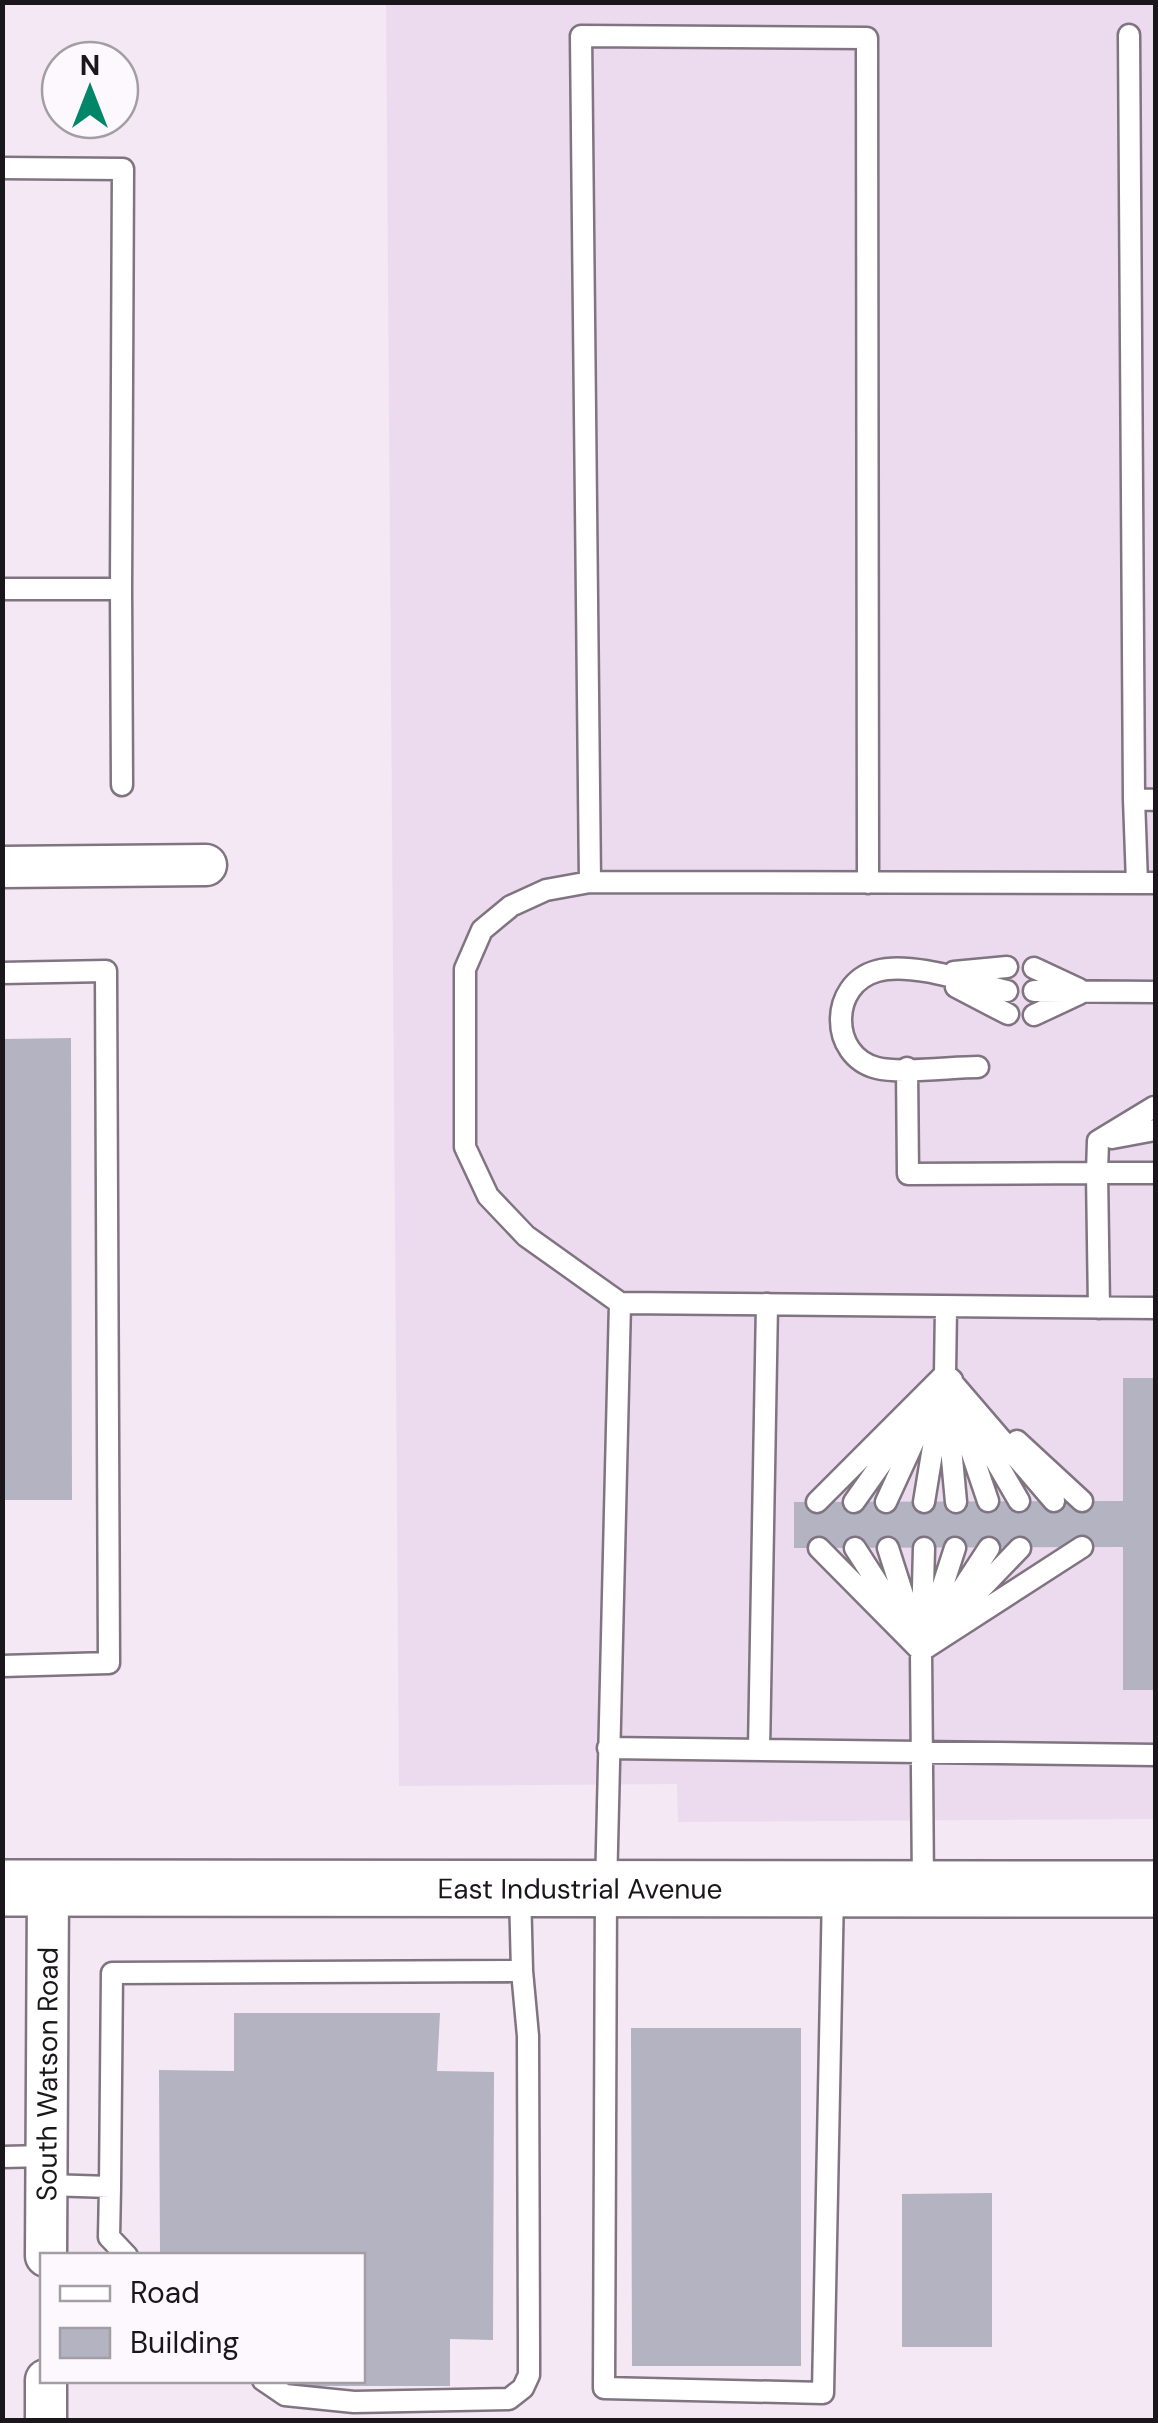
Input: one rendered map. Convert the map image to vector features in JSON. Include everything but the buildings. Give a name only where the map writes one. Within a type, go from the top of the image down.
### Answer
[{"type":"street","points":[[2,867],[206,865]]},
{"type":"street","name":"East Industrial Avenue","points":[[25,1889],[1156,1889]]},
{"type":"street","name":"South Watson Road","points":[[25,1889],[46,2171],[46,2253]]},
{"type":"street","points":[[46,2383],[46,2420]]},
{"type":"lane","points":[[1130,34],[1146,883],[590,882],[546,890],[511,906],[482,930],[465,969],[465,1147],[488,1196],[526,1236],[620,1303],[1156,1308]]},
{"type":"lane","points":[[590,882],[580,36],[867,38],[868,883]]},
{"type":"lane","points":[[2,168],[123,169],[122,785]]},
{"type":"lane","points":[[2,589],[121,588]]},
{"type":"lane","points":[[932,974],[1006,967]]},
{"type":"lane","points":[[1034,968],[1086,992]]},
{"type":"lane","points":[[978,1067],[879,1069],[856,1059],[843,1040],[840,1009],[852,985],[876,971],[904,969],[1007,991]]},
{"type":"lane","points":[[2,973],[106,971],[109,1604],[109,1663],[2,1666]]},
{"type":"lane","points":[[932,974],[1008,1014]]},
{"type":"lane","points":[[1034,991],[1156,992]]},
{"type":"lane","points":[[1034,1014],[1086,992]]},
{"type":"lane","points":[[907,1068],[908,1174],[1156,1173]]},
{"type":"lane","points":[[1098,1141],[1154,1107]]},
{"type":"lane","points":[[1098,1141],[1155,1130]]},
{"type":"lane","points":[[1098,1141],[1099,1308]]},
{"type":"lane","points":[[620,1303],[608,1748],[604,2388],[823,2393],[833,1888]]},
{"type":"lane","points":[[758,1750],[767,1304]]},
{"type":"lane","points":[[946,1306],[945,1374],[956,1502]]},
{"type":"lane","points":[[945,1374],[988,1501]]},
{"type":"lane","points":[[945,1374],[1020,1501]]},
{"type":"lane","points":[[945,1374],[1054,1501]]},
{"type":"lane","points":[[945,1374],[1082,1501]]},
{"type":"lane","points":[[817,1502],[945,1374]]},
{"type":"lane","points":[[854,1502],[945,1374]]},
{"type":"lane","points":[[886,1502],[945,1374]]},
{"type":"lane","points":[[924,1502],[945,1374]]},
{"type":"lane","points":[[921,1651],[1082,1547]]},
{"type":"lane","points":[[819,1548],[921,1651]]},
{"type":"lane","points":[[855,1548],[921,1651]]},
{"type":"lane","points":[[888,1548],[921,1651]]},
{"type":"lane","points":[[923,1889],[924,1548]]},
{"type":"lane","points":[[921,1651],[955,1548]]},
{"type":"lane","points":[[921,1651],[988,1548]]},
{"type":"lane","points":[[921,1651],[1020,1548]]},
{"type":"lane","points":[[921,1651],[1054,1548]]},
{"type":"lane","points":[[608,1748],[1156,1755]]},
{"type":"lane","points":[[267,2383],[285,2395],[354,2402],[484,2401],[508,2399],[523,2388],[529,2375],[528,2036],[520,1889]]},
{"type":"lane","points":[[124,2253],[109,2237],[112,1973],[522,1972]]},
{"type":"lane","points":[[2,2157],[110,2187]]},
{"type":"shaded area","points":[[386,3],[1155,3],[1155,1819],[678,1822],[677,1784],[399,1786]]}]
